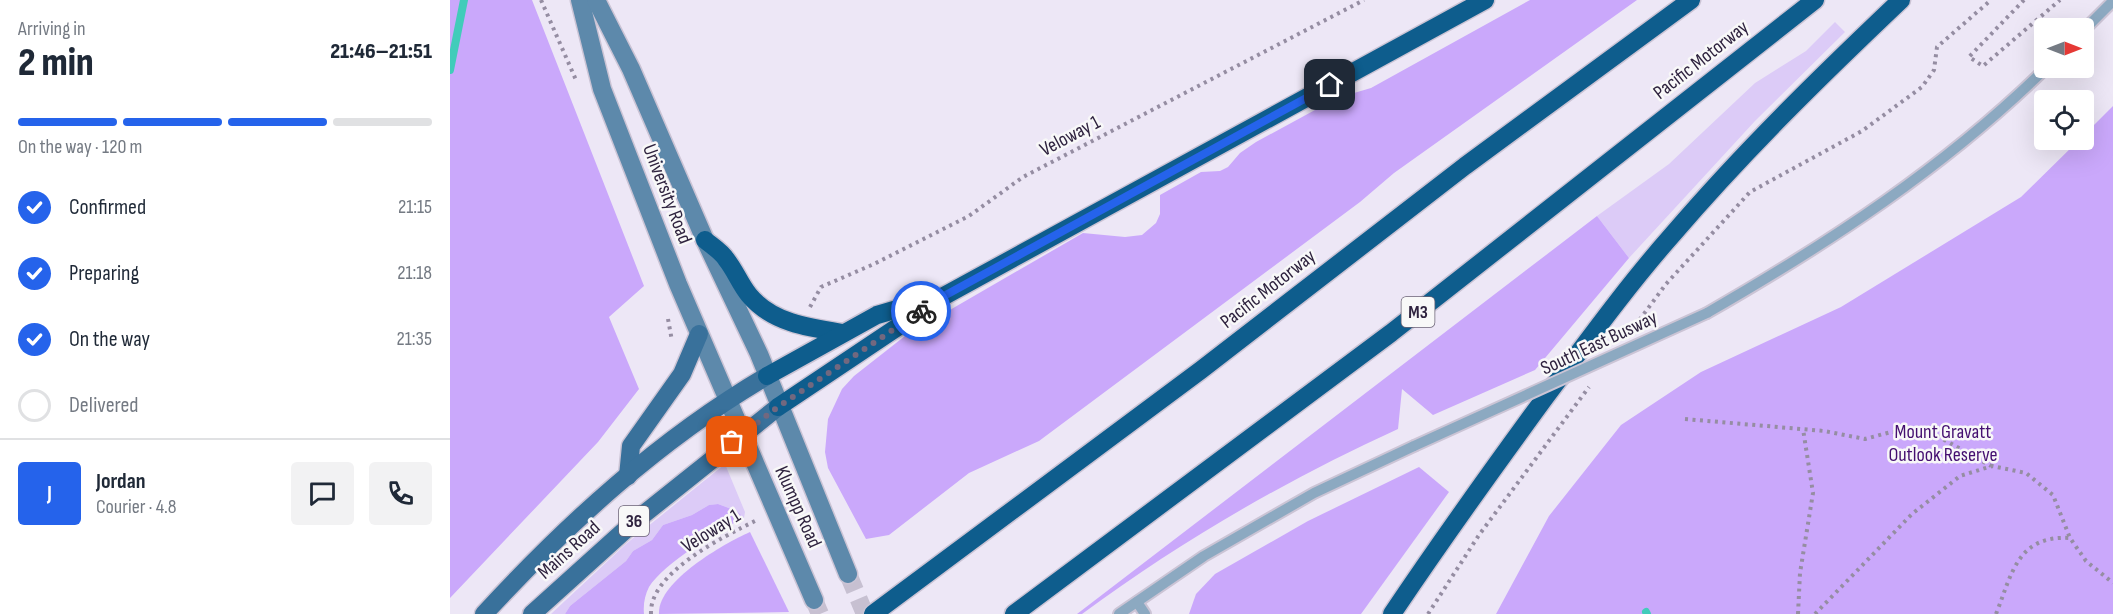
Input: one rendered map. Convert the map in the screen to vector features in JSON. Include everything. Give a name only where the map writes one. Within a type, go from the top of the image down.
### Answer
[{"type":"highway","points":[[778,407],[944,296],[1485,0]]},
{"type":"highway","name":"Pacific Motorway","points":[[873,614],[1201,370],[1465,166],[1691,0]]},
{"type":"highway","name":"Pacific Motorway","points":[[1014,614],[1391,333],[1815,0]]},
{"type":"highway","points":[[1392,614],[1456,519],[1603,318],[1671,235],[1741,158],[1817,80],[1901,0]]},
{"type":"highway","points":[[705,240],[725,257],[750,296],[765,309],[782,320],[843,333]]},
{"type":"highway","points":[[767,376],[877,315],[944,296]]},
{"type":"main road","points":[[627,476],[631,446],[682,374],[699,334]]},
{"type":"main road","points":[[484,614],[577,519],[627,476],[728,399],[767,376]]},
{"type":"main road","name":"Mains Road","points":[[532,614],[634,522],[778,407]]},
{"type":"street","name":"University Road","points":[[580,0],[602,89],[699,334],[728,399]]},
{"type":"street","name":"University Road","points":[[596,0],[631,69],[767,376]]},
{"type":"street","name":"Klumpp Road","points":[[767,376],[848,574]]},
{"type":"street","name":"Klumpp Road","points":[[728,399],[814,600]]},
{"type":"lane","points":[[2094,20],[2113,1]]},
{"type":"lane","name":"South East Busway","points":[[1119,614],[1204,556],[1314,493],[1707,313],[1775,274],[1853,225],[1925,174],[2010,103],[2036,78]]},
{"type":"lane","points":[[1137,602],[1145,614]]},
{"type":"path","name":"Veloway 1","points":[[807,315],[813,297],[821,287],[874,264],[969,216],[1023,177],[1364,0]]},
{"type":"path","points":[[1631,331],[1666,284],[1750,192],[1862,130],[1922,87],[1934,70],[1937,47],[1991,0]]},
{"type":"path","points":[[2024,0],[1969,57],[1983,66],[2060,0]]},
{"type":"path","points":[[1428,614],[1479,535],[1590,386]]},
{"type":"path","points":[[1685,419],[1803,429],[1866,439],[1891,432],[1932,433],[1992,466],[2026,473],[2054,495],[2070,538],[2086,561],[2113,583]]},
{"type":"path","points":[[1798,614],[1800,573],[1813,493],[1803,429]]},
{"type":"path","points":[[1815,614],[1912,514],[1960,476],[1992,466]]},
{"type":"path","name":"Veloway 1","points":[[651,614],[652,598],[662,583],[718,540],[755,521],[752,511]]},
{"type":"path","points":[[1996,614],[2018,557],[2037,543],[2055,537],[2070,538]]},
{"type":"shaded area","points":[[1835,22],[1845,32],[1755,121],[1629,258],[1597,216],[1669,164],[1755,83],[1806,51]]},
{"type":"shaded area","points":[[725,464],[745,512],[744,518],[737,511],[718,504],[709,505],[692,515],[663,525],[652,540],[633,551],[626,561],[570,606],[565,614],[551,614],[626,544]]},
{"type":"green space","points":[[450,0],[532,0],[644,286],[609,317],[639,389],[598,442],[450,598]]},
{"type":"green space","points":[[1530,0],[1637,0],[1394,173],[1360,202],[1039,441],[969,473],[889,535],[866,539],[828,468],[825,452],[828,419],[842,389],[854,376],[905,336],[1083,233],[1125,237],[1142,235],[1156,223],[1160,214],[1160,195],[1201,172],[1220,171],[1228,167],[1240,153],[1256,142],[1337,98],[1371,88]]},
{"type":"green space","name":"Mount Gravatt Outlook Reserve","points":[[2113,106],[2113,614],[1496,614],[1549,516],[1621,425],[1701,372],[1841,307],[2021,197],[2069,150],[2094,150],[2094,125]]},
{"type":"green space","points":[[1597,216],[1629,258],[1535,370],[1433,415],[1402,389],[1398,429],[1315,469],[1235,513],[1157,561],[1082,614],[1077,614]]},
{"type":"green space","points":[[1419,467],[1449,492],[1361,614],[1189,614],[1196,594],[1215,574],[1308,521]]},
{"type":"green space","points":[[718,504],[737,511],[744,518],[721,530],[666,568],[646,593],[644,614],[565,614],[570,606],[626,561],[633,551],[652,540],[663,525],[692,515],[709,505]]},
{"type":"green space","points":[[750,532],[789,612],[659,614],[661,602],[680,577],[724,545]]},
{"type":"waterway","points":[[450,70],[464,0]]},
{"type":"tunnel","points":[[848,574],[865,614]]},
{"type":"tunnel","points":[[814,600],[820,614]]},
{"type":"way so far","points":[[732,442],[778,407],[921,311]]},
{"type":"route","points":[[921,311],[944,296],[1330,85]]}]
